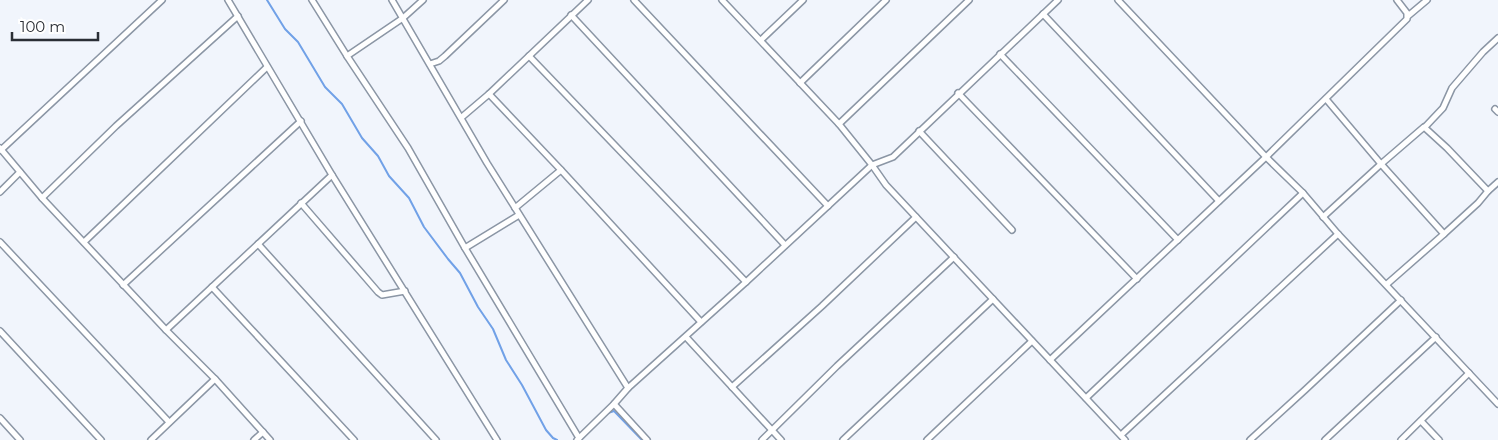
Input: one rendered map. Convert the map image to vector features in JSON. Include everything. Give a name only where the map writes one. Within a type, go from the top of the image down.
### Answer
[{"type":"street","points":[[162,0],[1,149],[42,198],[270,440]]},
{"type":"street","points":[[228,0],[332,175],[497,440]]},
{"type":"street","points":[[312,0],[408,148],[578,439],[628,388],[872,165],[893,157],[958,93],[1058,0]]},
{"type":"street","points":[[392,0],[519,215],[628,388]]},
{"type":"street","points":[[347,56],[404,18],[422,0]]},
{"type":"street","points":[[430,64],[439,61],[445,56],[504,0]]},
{"type":"street","points":[[462,117],[489,94],[588,0]]},
{"type":"street","points":[[634,0],[828,206]]},
{"type":"street","points":[[722,0],[839,124],[886,185],[1125,440]]},
{"type":"street","points":[[761,40],[803,0]]},
{"type":"street","points":[[800,83],[886,0]]},
{"type":"street","points":[[839,124],[969,0]]},
{"type":"street","points":[[1118,0],[1266,157],[1303,193],[1338,234],[1498,404]]},
{"type":"street","points":[[1397,0],[1408,16]]},
{"type":"street","points":[[1050,360],[1219,202],[1326,99],[1408,16],[1427,0]]},
{"type":"street","points":[[1043,14],[1219,202]]},
{"type":"street","points":[[571,15],[785,245]]},
{"type":"street","points":[[42,198],[116,126],[238,16]]},
{"type":"street","points":[[1323,217],[1425,127],[1443,108],[1452,88],[1483,52],[1498,38]]},
{"type":"street","points":[[1000,54],[1178,240]]},
{"type":"street","points":[[529,56],[746,282]]},
{"type":"street","points":[[84,242],[267,67]]},
{"type":"street","points":[[958,93],[1137,280]]},
{"type":"street","points":[[489,94],[701,322]]},
{"type":"street","points":[[1326,99],[1444,234]]},
{"type":"street","points":[[123,285],[301,122]]},
{"type":"street","points":[[1425,127],[1488,191]]},
{"type":"street","points":[[919,131],[1012,230]]},
{"type":"street","points":[[515,208],[561,170]]},
{"type":"street","points":[[0,192],[20,172]]},
{"type":"street","points":[[166,330],[332,175]]},
{"type":"street","points":[[1387,284],[1478,203],[1498,182]]},
{"type":"street","points":[[1086,398],[1303,193]]},
{"type":"street","points":[[301,203],[378,292],[382,295],[405,291]]},
{"type":"street","points":[[465,248],[519,215]]},
{"type":"street","points":[[732,387],[822,306],[916,217]]},
{"type":"street","points":[[1121,435],[1338,234]]},
{"type":"street","points":[[0,242],[169,422]]},
{"type":"street","points":[[258,244],[436,440]]},
{"type":"street","points":[[762,440],[837,366],[954,257]]},
{"type":"street","points":[[212,287],[354,440]]},
{"type":"street","points":[[843,440],[993,299]]},
{"type":"street","points":[[1250,440],[1401,300]]},
{"type":"street","points":[[0,331],[101,440]]},
{"type":"street","points":[[686,337],[781,440]]},
{"type":"street","points":[[1325,440],[1436,337]]},
{"type":"street","points":[[926,440],[1032,340]]},
{"type":"street","points":[[1401,440],[1469,373]]},
{"type":"street","points":[[151,440],[214,379]]},
{"type":"street","points":[[614,404],[647,440]]},
{"type":"street","points":[[0,418],[20,440]]},
{"type":"street","points":[[1421,421],[1439,440]]},
{"type":"street","points":[[254,440],[263,432]]},
{"type":"waterway","points":[[267,0],[285,29],[298,42],[325,87],[342,104],[362,138],[378,156],[389,176],[409,198],[424,227],[460,273],[478,307],[493,329],[506,360],[546,430],[557,440]]},
{"type":"waterway","points":[[608,413],[614,411],[642,440]]}]
